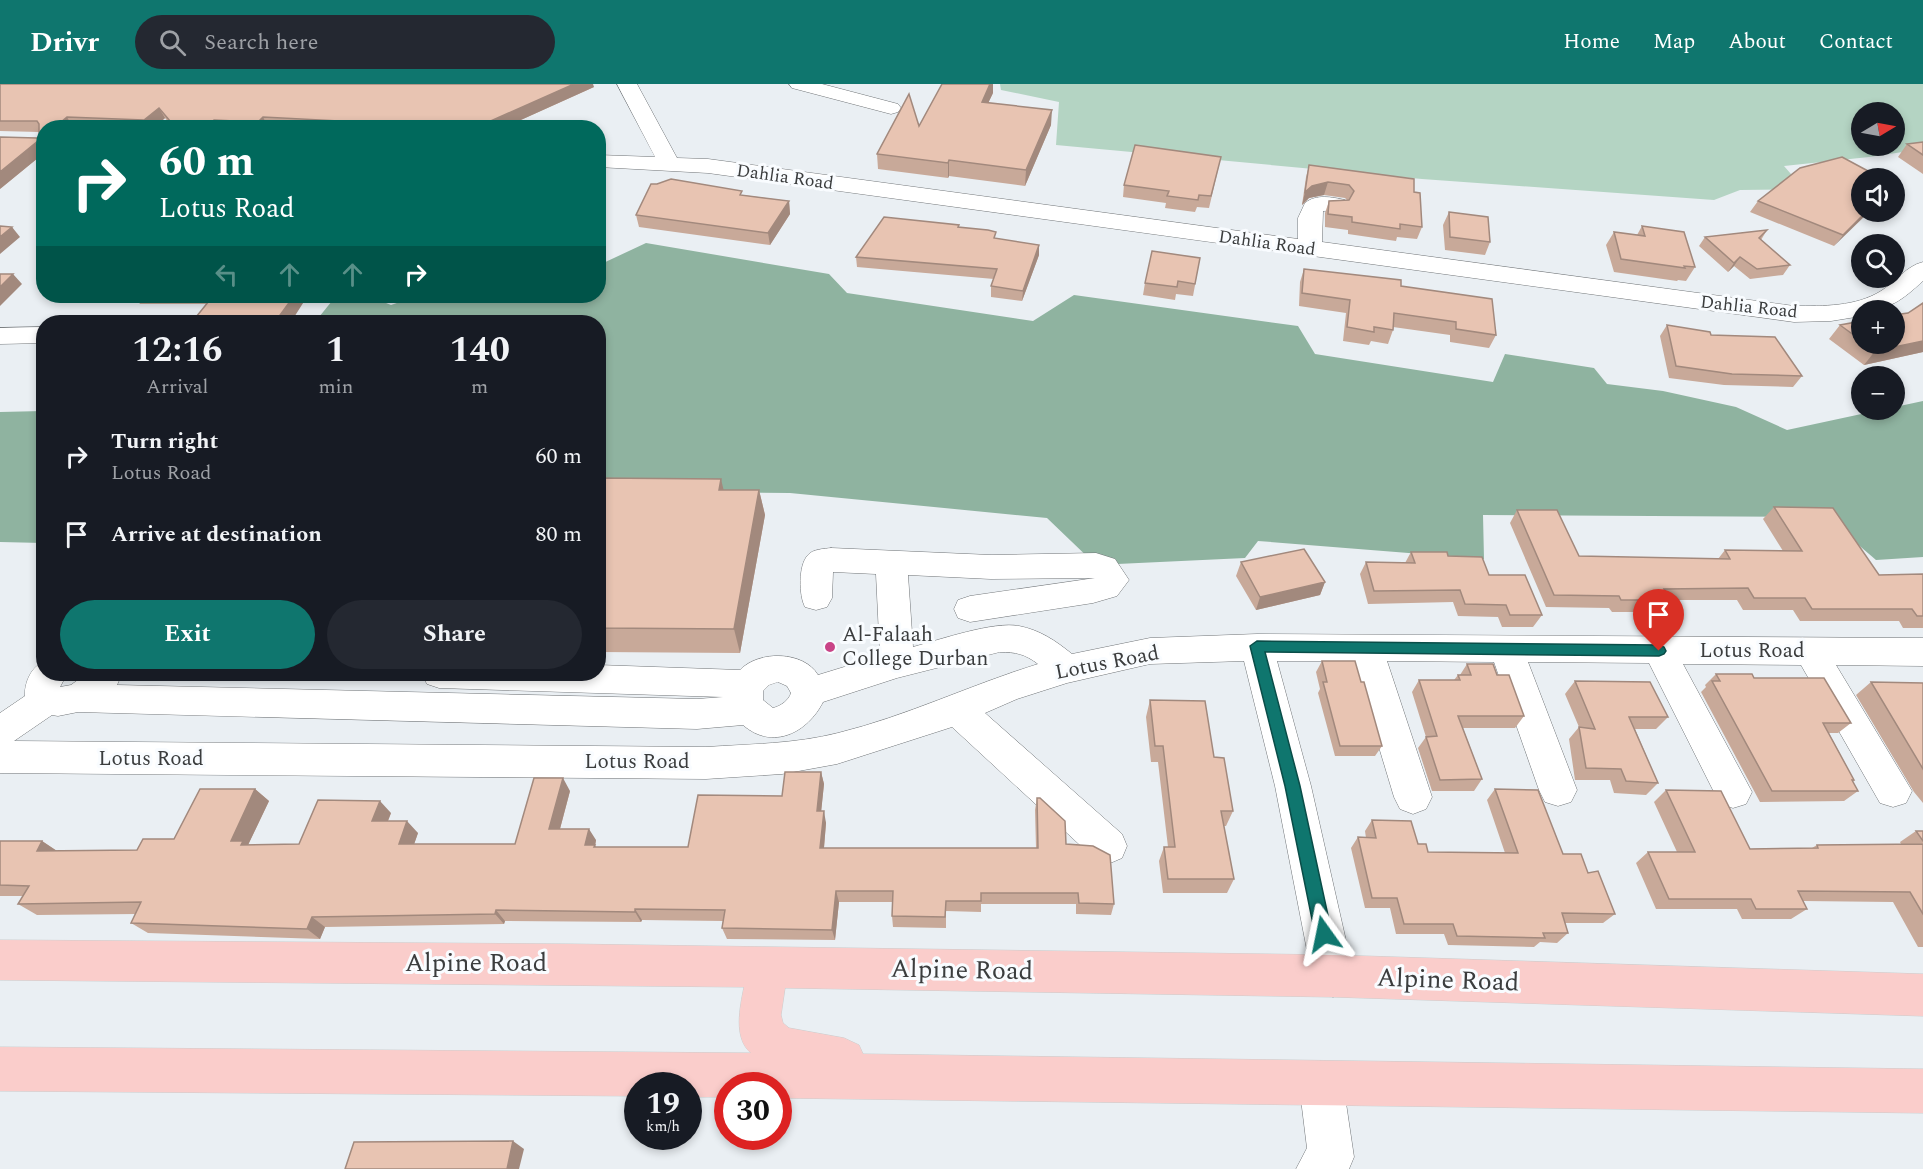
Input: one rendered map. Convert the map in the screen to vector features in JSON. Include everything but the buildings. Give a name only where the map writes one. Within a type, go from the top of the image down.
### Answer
[{"type":"main road","name":"Alpine Road","points":[[0,960],[768,967],[1333,976],[1923,995]]},
{"type":"main road","points":[[768,967],[760,1015],[763,1036],[782,1048],[950,1077]]},
{"type":"main road","points":[[0,1069],[950,1077],[1923,1091]]},
{"type":"street","points":[[627,84],[663,148],[668,164]]},
{"type":"street","points":[[799,84],[891,108]]},
{"type":"street","name":"Dahlia Road","points":[[606,161],[738,170],[1794,314],[1826,314],[1856,310],[1891,295],[1923,269]]},
{"type":"street","points":[[1310,248],[1311,212],[1314,206],[1336,205]]},
{"type":"street","points":[[0,336],[36,335]]},
{"type":"street","points":[[816,598],[818,564],[821,561],[962,566],[1096,566],[1104,567],[1113,580],[1106,586],[1093,591],[970,609]]},
{"type":"street","points":[[891,563],[897,664]]},
{"type":"street","points":[[962,566],[976,644]]},
{"type":"street","points":[[58,690],[697,714],[749,697],[768,670],[785,669],[799,674],[809,692],[897,664],[1000,639],[1027,641],[1048,652],[1067,669]]},
{"type":"street","points":[[1257,646],[1293,786],[1333,976]]},
{"type":"street","name":"Lotus Road","points":[[0,757],[706,763],[782,758],[837,748],[931,720],[1007,688],[1067,669],[1150,651],[1257,646],[1923,652]]},
{"type":"street","points":[[1366,648],[1413,797]]},
{"type":"street","points":[[1506,649],[1558,790]]},
{"type":"street","points":[[1659,651],[1733,792]]},
{"type":"street","points":[[1810,652],[1893,791]]},
{"type":"street","points":[[0,732],[58,690],[91,691],[99,681]]},
{"type":"street","points":[[533,681],[749,697]]},
{"type":"street","points":[[957,709],[1108,846]]},
{"type":"street","points":[[1321,1083],[1325,1163]]},
{"type":"green space","points":[[1000,84],[1923,84],[1923,149],[1905,152],[1905,102],[1851,102],[1851,156],[1876,156],[1784,166],[1804,189],[1740,190],[1714,200],[1422,179],[1056,145],[1059,102],[1001,90]]},
{"type":"green space","points":[[646,243],[829,274],[847,293],[1033,321],[1074,295],[1298,326],[1315,354],[1493,382],[1505,354],[1594,368],[1607,384],[1663,391],[1736,407],[1787,430],[1851,416],[1851,420],[1905,420],[1905,405],[1923,401],[1923,557],[1876,560],[1826,517],[1483,515],[1484,559],[1258,541],[1245,558],[1096,565],[1047,518],[790,493],[606,491],[606,315],[321,315],[330,303],[386,303],[391,305],[397,303],[606,303],[606,262]]},
{"type":"green space","points":[[36,411],[36,543],[0,542],[0,412]]},
{"type":"place","name":"Al-Falaah College Durban","points":[[830,647]]},
{"type":"route","points":[[1324,934],[1293,786],[1257,646],[1659,651]]}]
